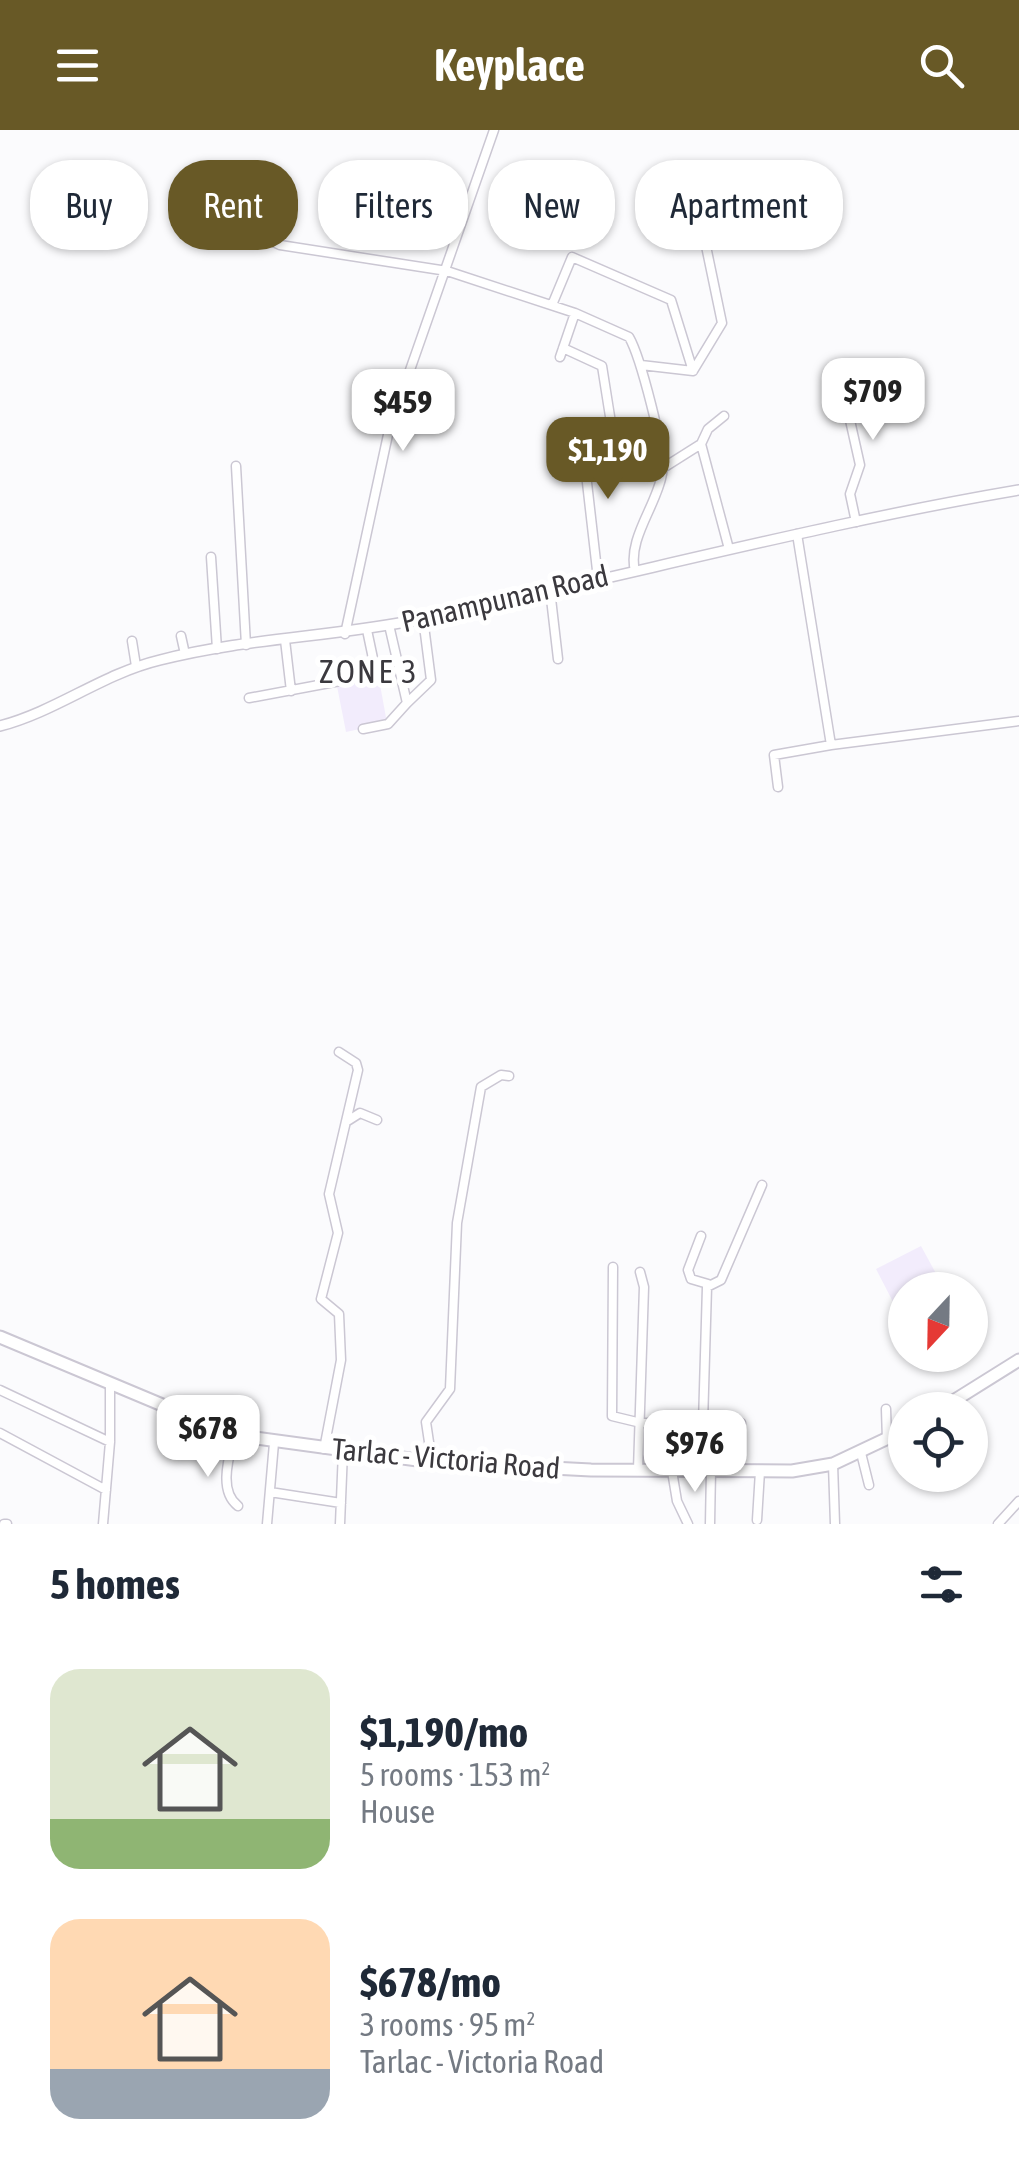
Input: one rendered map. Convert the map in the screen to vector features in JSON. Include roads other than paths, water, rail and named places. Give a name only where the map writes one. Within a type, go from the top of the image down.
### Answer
[{"type":"main road","name":"Tarlac - Victoria Road","points":[[0,1337],[234,1436],[432,1462],[760,1470],[834,1464],[887,1440]]},
{"type":"main road","points":[[968,1392],[1019,1360]]},
{"type":"street","points":[[346,634],[390,425],[494,130]]},
{"type":"street","points":[[298,250],[447,271],[575,313],[628,336],[641,365],[663,468],[634,550],[634,571]]},
{"type":"street","points":[[692,370],[719,330],[723,315],[708,250]]},
{"type":"street","points":[[552,305],[572,258],[666,296],[675,305],[692,370]]},
{"type":"street","points":[[575,313],[562,352],[602,366],[612,430]]},
{"type":"street","points":[[641,365],[692,370]]},
{"type":"street","points":[[838,370],[860,465],[850,494],[856,522]]},
{"type":"street","points":[[663,468],[701,444],[708,430],[724,416]]},
{"type":"street","points":[[559,429],[612,430],[654,424]]},
{"type":"street","points":[[581,430],[598,579]]},
{"type":"street","points":[[701,444],[729,550]]},
{"type":"street","points":[[236,466],[246,645]]},
{"type":"street","name":"Panampunan Road","points":[[0,726],[44,712],[136,666],[184,654],[367,630],[797,534],[1019,490]]},
{"type":"street","points":[[797,534],[831,745]]},
{"type":"street","points":[[211,556],[218,649]]},
{"type":"street","points":[[550,590],[558,659]]},
{"type":"street","points":[[363,729],[388,724],[431,680],[424,618]]},
{"type":"street","points":[[389,625],[407,704]]},
{"type":"street","points":[[249,698],[372,676],[375,668],[367,630]]},
{"type":"street","points":[[181,636],[184,654]]},
{"type":"street","points":[[285,640],[291,691]]},
{"type":"street","points":[[132,641],[136,666]]},
{"type":"street","points":[[778,787],[774,755],[1019,722]]},
{"type":"street","points":[[324,1449],[341,1360],[339,1314],[321,1294],[338,1242],[328,1202],[358,1070],[356,1063],[340,1052]]},
{"type":"street","points":[[432,1462],[426,1422],[450,1389],[457,1223],[472,1118],[480,1087],[501,1074],[509,1076]]},
{"type":"street","points":[[346,1123],[360,1113],[376,1120]]},
{"type":"street","points":[[701,1236],[688,1270],[691,1278],[708,1284],[721,1280],[762,1185]]},
{"type":"street","points":[[613,1268],[610,1412],[616,1419],[641,1423],[741,1423]]},
{"type":"street","points":[[638,1470],[640,1272]]},
{"type":"street","points":[[703,1424],[708,1284]]},
{"type":"street","points":[[103,1524],[110,1383]]},
{"type":"street","points":[[0,1390],[110,1442]]},
{"type":"street","points":[[886,1409],[887,1440]]},
{"type":"street","points":[[0,1434],[106,1490]]},
{"type":"street","points":[[234,1436],[227,1483],[228,1496],[238,1506]]},
{"type":"street","points":[[266,1524],[274,1443]]},
{"type":"street","points":[[340,1524],[343,1450]]},
{"type":"street","points":[[861,1453],[870,1484]]},
{"type":"street","points":[[834,1464],[835,1524]]},
{"type":"street","points":[[672,1470],[677,1501],[688,1524]]},
{"type":"street","points":[[710,1470],[710,1524]]},
{"type":"street","points":[[757,1520],[760,1470]]},
{"type":"street","points":[[270,1492],[341,1503]]},
{"type":"street","points":[[998,1524],[1019,1501]]},
{"type":"district","name":"ZONE 3","points":[[369,672]]}]
